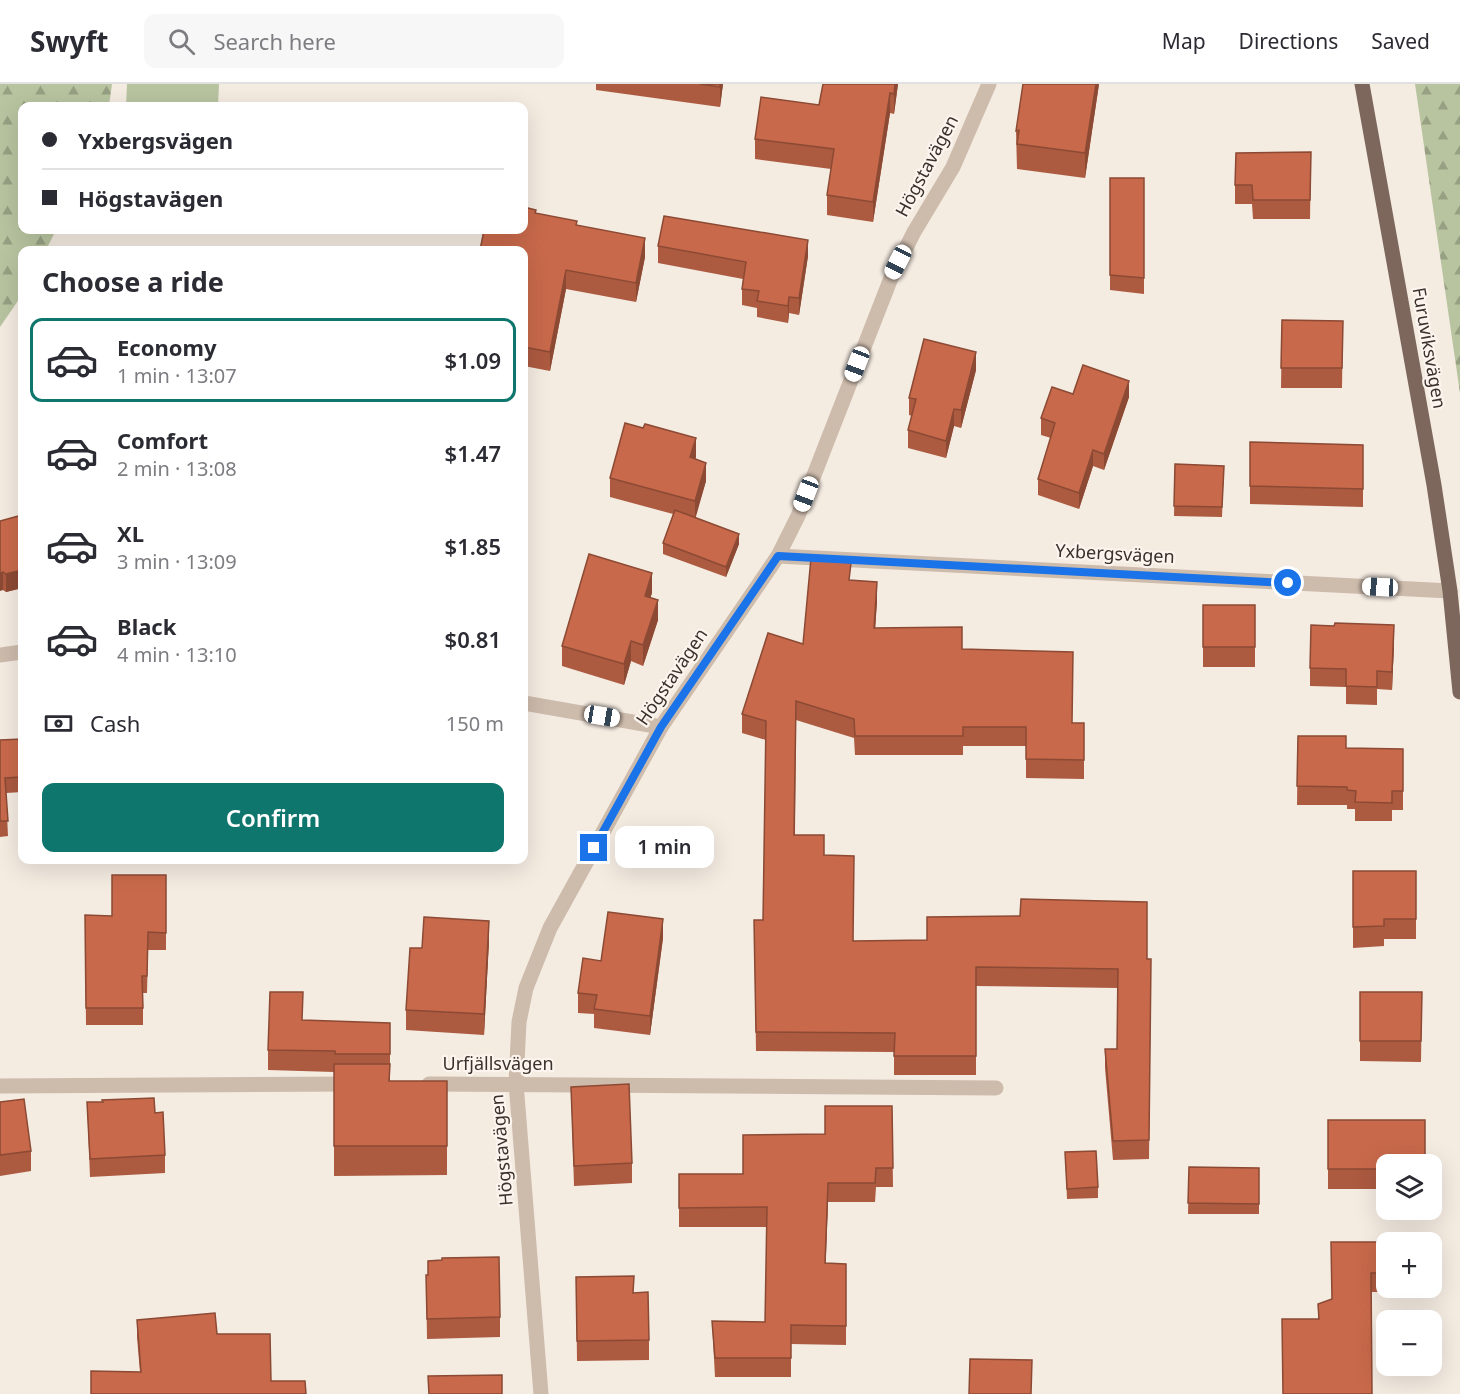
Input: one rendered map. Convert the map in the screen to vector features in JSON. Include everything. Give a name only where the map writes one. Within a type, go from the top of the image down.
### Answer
[{"type":"main road","name":"Furuviksvägen","points":[[1362,84],[1434,485],[1450,591],[1460,692]]},
{"type":"street","name":"Högstavägen","points":[[541,1394],[516,1083],[519,1022],[526,987],[550,928],[661,727],[778,556],[798,516],[891,278],[914,232],[953,167],[990,84]]},
{"type":"street","name":"Yxbergsvägen","points":[[778,556],[1450,591]]},
{"type":"street","points":[[0,655],[18,653]]},
{"type":"street","points":[[528,704],[661,727]]},
{"type":"street","points":[[0,1086],[364,1084]]},
{"type":"street","name":"Urfjällsvägen","points":[[411,1084],[996,1088]]},
{"type":"green space","points":[[0,84],[112,84],[110,102],[18,102],[18,234],[54,234],[48,246],[18,246],[18,301],[0,327]]},
{"type":"green space","points":[[127,84],[219,84],[218,102],[126,102]]},
{"type":"green space","points":[[1415,84],[1460,84],[1460,393]]},
{"type":"building","points":[[700,84],[720,84],[720,87]]},
{"type":"building","points":[[823,84],[895,84],[894,94],[890,93],[873,202],[827,195],[834,149],[755,139],[761,97],[819,105]]},
{"type":"building","points":[[1023,84],[1096,84],[1085,153],[1017,144],[1019,130],[1016,131]]},
{"type":"building","points":[[1311,152],[1310,200],[1253,200],[1252,185],[1235,185],[1236,153]]},
{"type":"building","points":[[1110,178],[1144,178],[1144,278],[1110,275]]},
{"type":"building","points":[[528,208],[536,210],[535,213],[577,221],[576,225],[645,238],[636,283],[566,270],[550,352],[528,348],[528,246],[481,246],[483,234],[528,234]]},
{"type":"building","points":[[664,216],[808,240],[799,298],[789,297],[788,306],[757,301],[759,291],[742,289],[746,262],[658,246]]},
{"type":"building","points":[[1282,320],[1343,321],[1342,368],[1281,368]]},
{"type":"building","points":[[924,339],[976,352],[961,410],[954,409],[946,441],[908,430],[916,399],[909,398]]},
{"type":"building","points":[[1083,365],[1129,381],[1104,454],[1093,450],[1079,493],[1038,479],[1055,423],[1041,418],[1052,387],[1073,394]]},
{"type":"building","points":[[625,423],[643,428],[645,424],[696,438],[690,457],[706,463],[695,501],[610,478]]},
{"type":"building","points":[[1250,442],[1363,445],[1363,489],[1250,486]]},
{"type":"building","points":[[1175,464],[1224,466],[1222,507],[1174,506]]},
{"type":"building","points":[[675,510],[739,534],[726,567],[663,543]]},
{"type":"building","points":[[18,516],[18,571],[6,574],[0,573],[0,521]]},
{"type":"building","points":[[589,554],[652,573],[645,596],[658,600],[643,645],[631,641],[624,664],[562,646]]},
{"type":"building","points":[[811,558],[851,563],[849,580],[877,582],[874,628],[962,627],[962,649],[1073,652],[1072,723],[1084,723],[1084,760],[1026,759],[1026,727],[963,727],[963,736],[855,736],[854,719],[796,701],[794,835],[824,835],[824,855],[854,856],[853,941],[927,940],[927,917],[1020,916],[1021,899],[1147,902],[1147,959],[1151,959],[1149,1140],[1113,1141],[1105,1049],[1117,1049],[1118,969],[976,967],[976,1056],[894,1056],[895,1033],[756,1032],[754,920],[763,920],[766,721],[742,714],[768,633],[803,644]]},
{"type":"building","points":[[1203,605],[1255,605],[1255,647],[1203,647]]},
{"type":"building","points":[[1335,623],[1394,625],[1392,672],[1377,671],[1377,687],[1346,686],[1346,669],[1310,668],[1311,625],[1334,626]]},
{"type":"building","points":[[1298,736],[1346,736],[1346,748],[1403,749],[1403,791],[1392,791],[1392,803],[1355,802],[1356,791],[1347,790],[1347,787],[1297,786]]},
{"type":"building","points":[[18,739],[18,777],[5,778],[8,821],[0,821],[0,740]]},
{"type":"building","points":[[1353,871],[1416,871],[1416,919],[1384,919],[1384,926],[1353,927]]},
{"type":"building","points":[[112,875],[166,875],[166,933],[148,932],[147,976],[142,976],[143,1008],[86,1008],[85,915],[112,916]]},
{"type":"building","points":[[608,912],[663,919],[650,1016],[594,1009],[597,995],[578,993],[583,958],[601,961]]},
{"type":"building","points":[[424,917],[489,921],[484,1014],[406,1010],[410,948],[422,948]]},
{"type":"building","points":[[270,992],[303,992],[302,1020],[390,1023],[390,1054],[335,1054],[335,1051],[268,1050]]},
{"type":"building","points":[[1360,992],[1422,992],[1421,1041],[1360,1041]]},
{"type":"building","points":[[334,1064],[390,1064],[389,1081],[447,1081],[447,1146],[334,1146]]},
{"type":"building","points":[[629,1084],[632,1163],[574,1166],[571,1087]]},
{"type":"building","points":[[154,1098],[155,1113],[163,1112],[165,1155],[90,1159],[87,1102]]},
{"type":"building","points":[[24,1099],[31,1151],[0,1155],[0,1102]]},
{"type":"building","points":[[825,1106],[892,1106],[893,1168],[876,1168],[875,1183],[828,1183],[825,1263],[846,1264],[846,1326],[791,1325],[791,1358],[715,1358],[712,1321],[765,1322],[767,1207],[679,1208],[679,1174],[743,1174],[743,1135],[825,1134]]},
{"type":"building","points":[[1328,1120],[1425,1120],[1425,1154],[1376,1154],[1376,1169],[1328,1169]]},
{"type":"building","points":[[1096,1151],[1098,1187],[1067,1189],[1065,1152]]},
{"type":"building","points":[[1189,1167],[1259,1168],[1259,1204],[1188,1203]]},
{"type":"building","points":[[1331,1242],[1376,1242],[1376,1273],[1371,1273],[1372,1394],[1283,1394],[1282,1319],[1319,1319],[1318,1304],[1332,1299]]},
{"type":"building","points":[[499,1257],[500,1317],[427,1319],[428,1261],[442,1260],[442,1258]]},
{"type":"building","points":[[634,1276],[633,1293],[648,1292],[649,1340],[577,1341],[576,1277]]},
{"type":"building","points":[[215,1313],[217,1334],[270,1334],[271,1381],[305,1381],[306,1394],[91,1394],[91,1371],[141,1372],[137,1320]]},
{"type":"building","points":[[970,1359],[1032,1360],[1031,1394],[969,1394]]},
{"type":"building","points":[[502,1375],[502,1394],[429,1394],[428,1376]]},
{"type":"route","points":[[594,848],[661,727],[778,556],[1288,583]]}]
